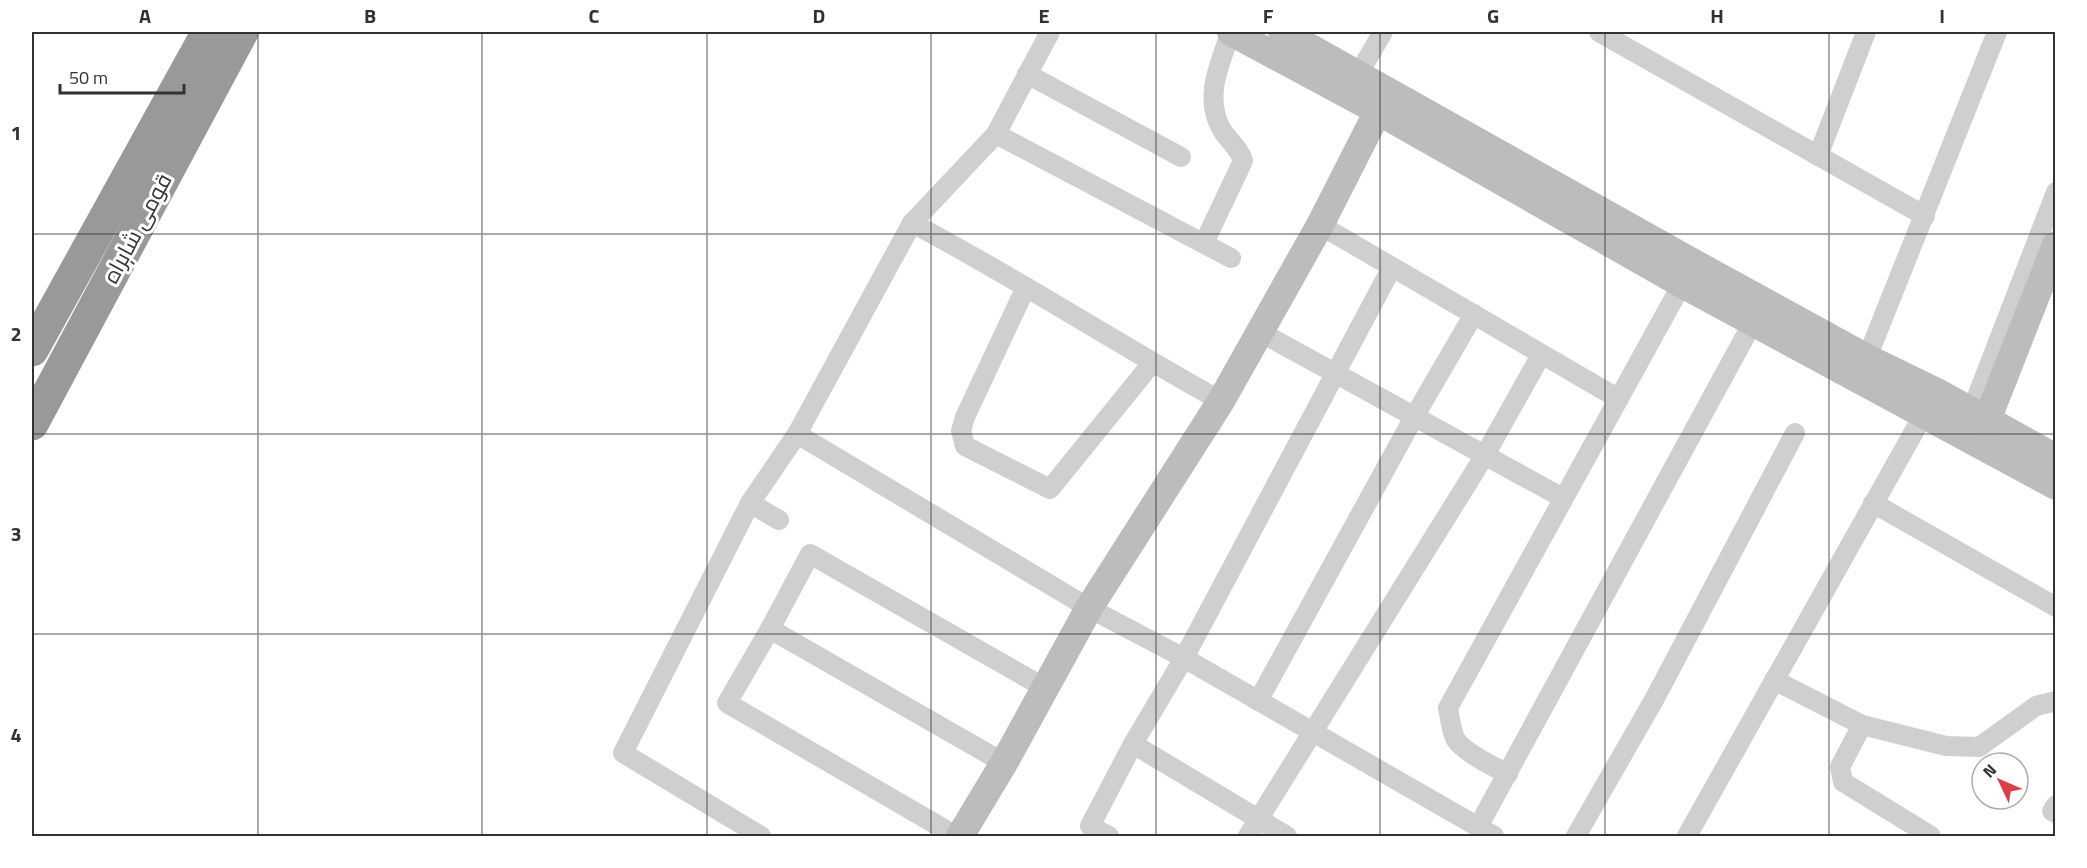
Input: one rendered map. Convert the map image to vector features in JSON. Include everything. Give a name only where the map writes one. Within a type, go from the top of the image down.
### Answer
[{"type":"highway","name":"قومی شاہراہ","points":[[32,350],[208,32]]},
{"type":"highway","name":"قومی شاہراہ","points":[[32,424],[242,32]]},
{"type":"street","points":[[761,837],[623,753],[750,503],[797,434],[912,223],[996,134],[1050,32]]},
{"type":"street","points":[[1204,243],[1243,161],[1242,156],[1218,122],[1215,112],[1213,90],[1231,32],[1378,111],[1753,322],[1930,403],[1987,420],[2055,458]]},
{"type":"street","points":[[1282,32],[1867,357],[1930,403],[2055,486]]},
{"type":"street","points":[[1359,73],[1383,32]]},
{"type":"street","points":[[1599,32],[1924,216]]},
{"type":"street","points":[[1818,156],[1866,32]]},
{"type":"street","points":[[1867,357],[1997,32]]},
{"type":"street","points":[[1027,74],[1181,157]]},
{"type":"street","points":[[1045,688],[810,554],[770,629],[726,703],[958,837],[1004,764],[1089,608],[1221,401],[1320,225],[1378,111]]},
{"type":"street","points":[[996,134],[1231,258]]},
{"type":"street","points":[[1987,420],[2055,192]]},
{"type":"street","points":[[912,223],[983,260],[1152,363],[1221,401]]},
{"type":"street","points":[[1320,225],[1619,399]]},
{"type":"street","points":[[1109,837],[1090,826],[1133,744],[1184,658],[1392,267]]},
{"type":"street","points":[[1987,420],[2053,269]]},
{"type":"street","points":[[1508,774],[1483,761],[1457,741],[1451,725],[1449,708],[1682,284]]},
{"type":"street","points":[[1026,287],[965,417],[961,431],[965,446],[1050,489],[1152,363]]},
{"type":"street","points":[[1258,701],[1414,417],[1474,314]]},
{"type":"street","points":[[797,434],[1089,608],[1184,658],[1486,832],[1508,774],[1753,322]]},
{"type":"street","points":[[1260,332],[1563,498]]},
{"type":"street","points":[[1253,829],[1485,455],[1541,355]]},
{"type":"street","points":[[1687,837],[1930,403]]},
{"type":"street","points":[[1576,837],[1655,698],[1795,433]]},
{"type":"street","points":[[750,503],[779,520]]},
{"type":"street","points":[[1873,503],[2055,607]]},
{"type":"street","points":[[770,629],[1004,764]]},
{"type":"street","points":[[1774,680],[1862,725],[1946,746],[1979,747],[2036,706],[2055,701]]},
{"type":"street","points":[[1862,725],[1840,767],[1843,782],[1931,837]]},
{"type":"street","points":[[1133,744],[1253,829],[1287,837]]},
{"type":"street","points":[[2055,805],[2052,811],[2055,813]]}]
